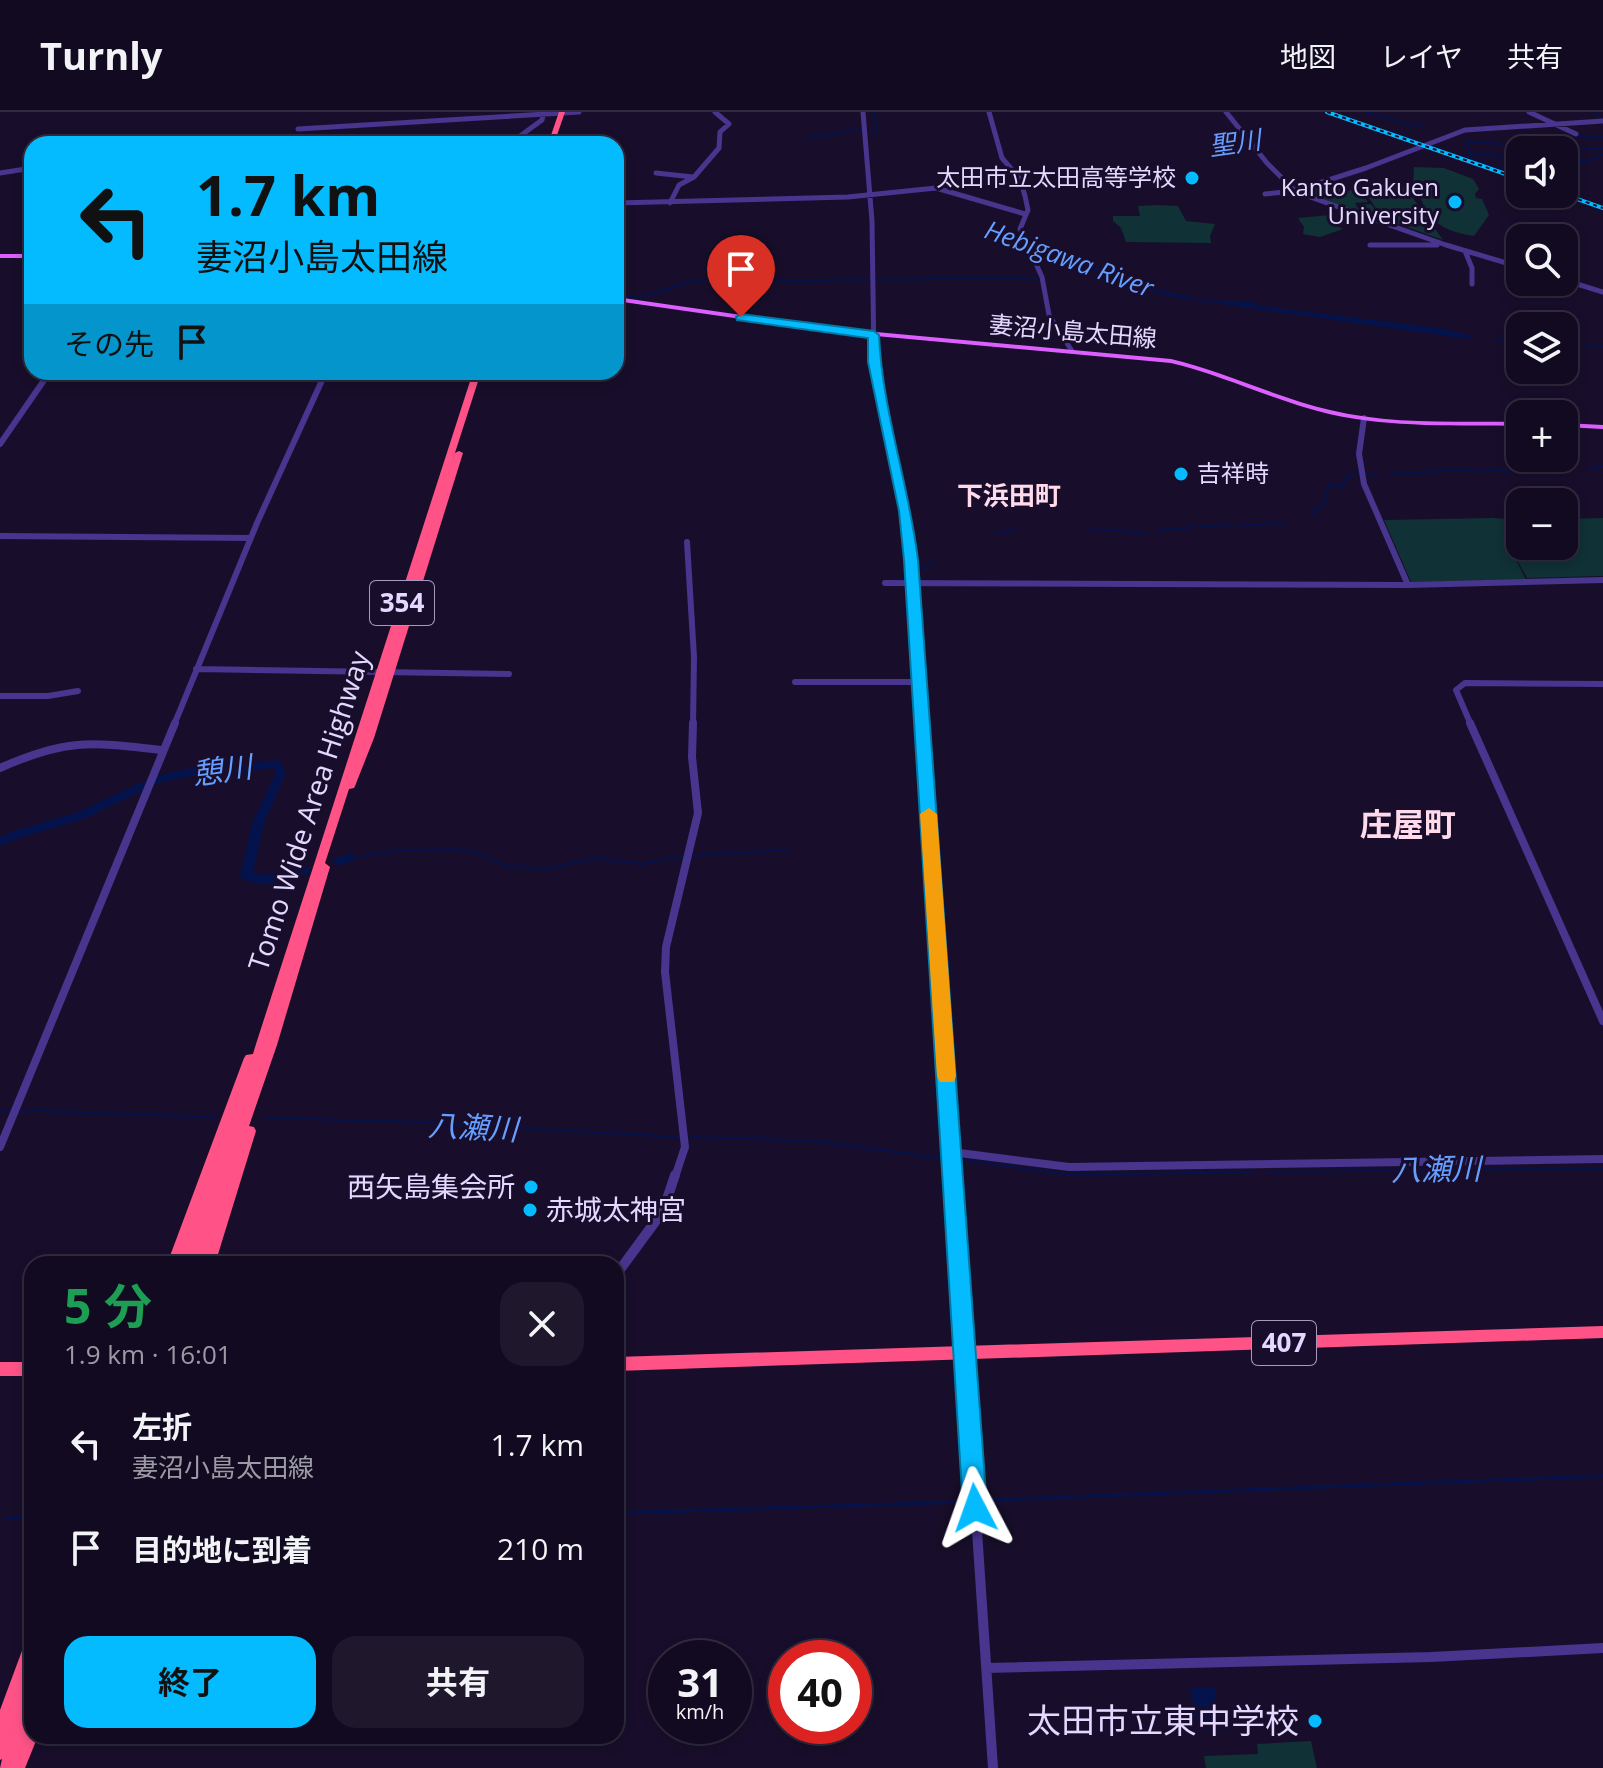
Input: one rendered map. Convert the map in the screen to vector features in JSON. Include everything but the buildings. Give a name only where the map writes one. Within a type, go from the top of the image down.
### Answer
[{"type":"highway","points":[[557,136],[564,113]]},
{"type":"highway","name":"Tomo Wide Area Highway","points":[[199,1256],[287,992],[350,784],[369,738],[384,673],[475,380]]},
{"type":"highway","name":"Tomo Wide Area Highway","points":[[189,1256],[481,380]]},
{"type":"highway","name":"354","points":[[177,1256],[283,975]]},
{"type":"highway","name":"354","points":[[211,1256],[281,1032],[287,992]]},
{"type":"highway","name":"407","points":[[624,1364],[1603,1332]]},
{"type":"highway","points":[[0,1369],[24,1369]]},
{"type":"highway","points":[[0,1731],[24,1667]]},
{"type":"highway","points":[[0,1752],[24,1692]]},
{"type":"highway","points":[[7,1768],[24,1726]]},
{"type":"highway","points":[[17,1768],[27,1744]]},
{"type":"main road","points":[[0,256],[24,256]]},
{"type":"main road","name":"妻沼小島太田線","points":[[624,300],[874,335],[1179,363],[1220,373],[1315,408],[1364,418],[1506,423]]},
{"type":"main road","points":[[1578,426],[1603,427]]},
{"type":"street","points":[[298,129],[579,112]]},
{"type":"street","points":[[670,203],[679,185],[694,177],[719,148],[720,132],[729,124],[715,112]]},
{"type":"street","points":[[863,112],[870,194],[874,362],[905,511],[913,584],[993,1768]]},
{"type":"street","points":[[989,112],[1002,158],[1021,180],[1028,207],[1020,223],[1021,233],[1042,277],[1049,315],[1072,351]]},
{"type":"street","points":[[1226,112],[1294,191],[1506,263]]},
{"type":"street","points":[[1529,112],[1576,134]]},
{"type":"street","points":[[520,136],[542,120],[543,115]]},
{"type":"street","points":[[1265,194],[1294,191],[1381,163],[1465,130],[1603,121]]},
{"type":"street","points":[[0,173],[24,169]]},
{"type":"street","points":[[656,173],[694,177]]},
{"type":"street","points":[[624,203],[870,194],[936,188],[1025,214]]},
{"type":"street","points":[[1370,245],[1446,245]]},
{"type":"street","points":[[1465,251],[1472,268],[1472,284]]},
{"type":"street","points":[[1578,284],[1603,292]]},
{"type":"street","points":[[0,444],[44,380]]},
{"type":"street","points":[[0,1147],[251,538],[322,380]]},
{"type":"street","points":[[1364,418],[1359,454],[1364,484],[1408,585]]},
{"type":"street","points":[[0,536],[251,538]]},
{"type":"street","points":[[624,1264],[663,1211],[685,1147],[665,972],[666,947],[699,807],[692,757],[694,657],[687,542]]},
{"type":"street","points":[[885,583],[1408,585],[1603,580]]},
{"type":"street","points":[[196,669],[509,674]]},
{"type":"street","points":[[795,682],[920,682]]},
{"type":"street","points":[[1603,684],[1465,683],[1456,690],[1603,1021]]},
{"type":"street","points":[[0,696],[48,696],[78,691]]},
{"type":"street","points":[[0,768],[45,748],[63,744],[162,750]]},
{"type":"street","points":[[952,1152],[1069,1167],[1603,1159]]},
{"type":"street","points":[[986,1668],[1431,1657],[1603,1648]]},
{"type":"green space","points":[[1414,167],[1444,168],[1473,179],[1479,189],[1476,198],[1482,199],[1489,215],[1474,236],[1451,230],[1433,219],[1413,190]]},
{"type":"green space","points":[[1328,183],[1347,192],[1356,187],[1368,202],[1355,203],[1360,212],[1306,194],[1304,190]]},
{"type":"green space","points":[[1405,187],[1443,240],[1364,212],[1360,205],[1371,204],[1382,217],[1362,188]]},
{"type":"green space","points":[[1138,206],[1178,206],[1186,221],[1215,224],[1210,236],[1211,243],[1126,242],[1113,216],[1140,216]]},
{"type":"green space","points":[[1330,215],[1336,225],[1343,229],[1320,237],[1303,234],[1304,227],[1298,218]]},
{"type":"green space","points":[[1603,518],[1603,576],[1527,578],[1517,560],[1578,560],[1578,519]]},
{"type":"green space","points":[[1506,519],[1506,560],[1516,560],[1526,580],[1411,582],[1384,520]]},
{"type":"green space","points":[[1311,1741],[1317,1768],[1206,1768],[1204,1756],[1258,1754],[1257,1744]]},
{"type":"water","name":"Hebigawa River","points":[[1025,237],[1141,286],[1203,300],[1253,302],[1254,305],[1445,329],[1472,336],[1469,339],[1173,297],[1121,282],[1027,241]]},
{"type":"water","points":[[1214,1687],[1222,1729],[1198,1729],[1190,1688]]},
{"type":"waterway","points":[[872,134],[877,130],[874,112]]},
{"type":"waterway","points":[[1367,112],[1383,117]]},
{"type":"waterway","points":[[1594,112],[1602,118]]},
{"type":"waterway","points":[[1386,117],[1399,121]]},
{"type":"waterway","points":[[1401,122],[1421,127]]},
{"type":"waterway","name":"聖川","points":[[1372,131],[1386,130]]},
{"type":"waterway","points":[[846,131],[860,131]]},
{"type":"waterway","name":"聖川","points":[[1390,131],[1397,134]]},
{"type":"waterway","points":[[808,138],[844,132]]},
{"type":"waterway","points":[[1400,135],[1410,138]]},
{"type":"waterway","name":"聖川","points":[[1578,136],[1603,137]]},
{"type":"waterway","points":[[1470,154],[1467,142],[1603,149]]},
{"type":"waterway","points":[[1470,154],[1506,156]]},
{"type":"waterway","points":[[1590,160],[1603,155]]},
{"type":"waterway","points":[[1470,159],[1492,167],[1506,168]]},
{"type":"waterway","points":[[1578,160],[1588,160],[1578,164]]},
{"type":"waterway","points":[[624,297],[644,296],[693,281],[1037,278]]},
{"type":"waterway","points":[[1495,340],[1506,340]]},
{"type":"waterway","points":[[1584,345],[1603,347]]},
{"type":"waterway","points":[[1589,468],[1603,467]]},
{"type":"waterway","points":[[1443,471],[1481,470]]},
{"type":"waterway","points":[[1484,470],[1506,470]]},
{"type":"waterway","points":[[1401,473],[1441,471]]},
{"type":"waterway","points":[[1313,515],[1315,508],[1324,505],[1329,484],[1342,486],[1347,477],[1356,473]]},
{"type":"waterway","points":[[1391,474],[1399,473]]},
{"type":"waterway","points":[[1367,475],[1378,475]]},
{"type":"waterway","points":[[1238,525],[1285,523]]},
{"type":"waterway","points":[[1200,526],[1233,525]]},
{"type":"waterway","points":[[1165,529],[1194,527]]},
{"type":"waterway","points":[[1090,529],[1146,533]]},
{"type":"waterway","points":[[995,533],[1016,530]]},
{"type":"waterway","points":[[1156,533],[1162,530]]},
{"type":"waterway","points":[[921,568],[935,562]]},
{"type":"waterway","name":"憩川","points":[[0,842],[82,815],[155,780],[186,773],[276,764],[281,773],[258,823],[246,877],[267,879],[305,870]]},
{"type":"waterway","name":"憩川","points":[[349,858],[392,851],[453,849],[478,853],[505,866],[547,869],[595,858],[641,864],[685,856]]},
{"type":"waterway","name":"憩川","points":[[691,855],[789,850]]},
{"type":"waterway","name":"憩川","points":[[339,861],[349,858]]},
{"type":"waterway","name":"八瀬川","points":[[0,1110],[11,1110]]},
{"type":"waterway","name":"八瀬川","points":[[17,1110],[216,1117]]},
{"type":"waterway","name":"八瀬川","points":[[266,1118],[391,1121],[680,1137]]},
{"type":"waterway","name":"八瀬川","points":[[690,1137],[815,1141],[940,1158]]},
{"type":"waterway","name":"八瀬川","points":[[964,1160],[1070,1175],[1253,1172]]},
{"type":"waterway","name":"八瀬川","points":[[1268,1172],[1603,1168]]},
{"type":"waterway","points":[[991,1500],[1603,1476]]},
{"type":"waterway","points":[[624,1513],[962,1502]]},
{"type":"waterway","points":[[6,1518],[24,1518]]},
{"type":"railway","points":[[1327,112],[1506,174]]},
{"type":"railway","points":[[1578,199],[1603,208]]},
{"type":"slow traffic","points":[[929,814],[947,1076]]},
{"type":"place","name":"太田市立太田高等学校","points":[[1192,178]]},
{"type":"place","name":"Kanto Gakuen University","points":[[1455,202]]},
{"type":"place","name":"吉祥時","points":[[1181,474]]},
{"type":"place","name":"西矢島集会所","points":[[531,1187]]},
{"type":"place","name":"赤城太神宮","points":[[530,1210]]},
{"type":"place","name":"太田市立東中学校","points":[[1315,1721]]},
{"type":"district","name":"下浜田町","points":[[1009,496]]},
{"type":"district","name":"庄屋町","points":[[1408,825]]},
{"type":"route","points":[[741,317],[874,335],[874,362],[909,532],[975,1508]]}]
